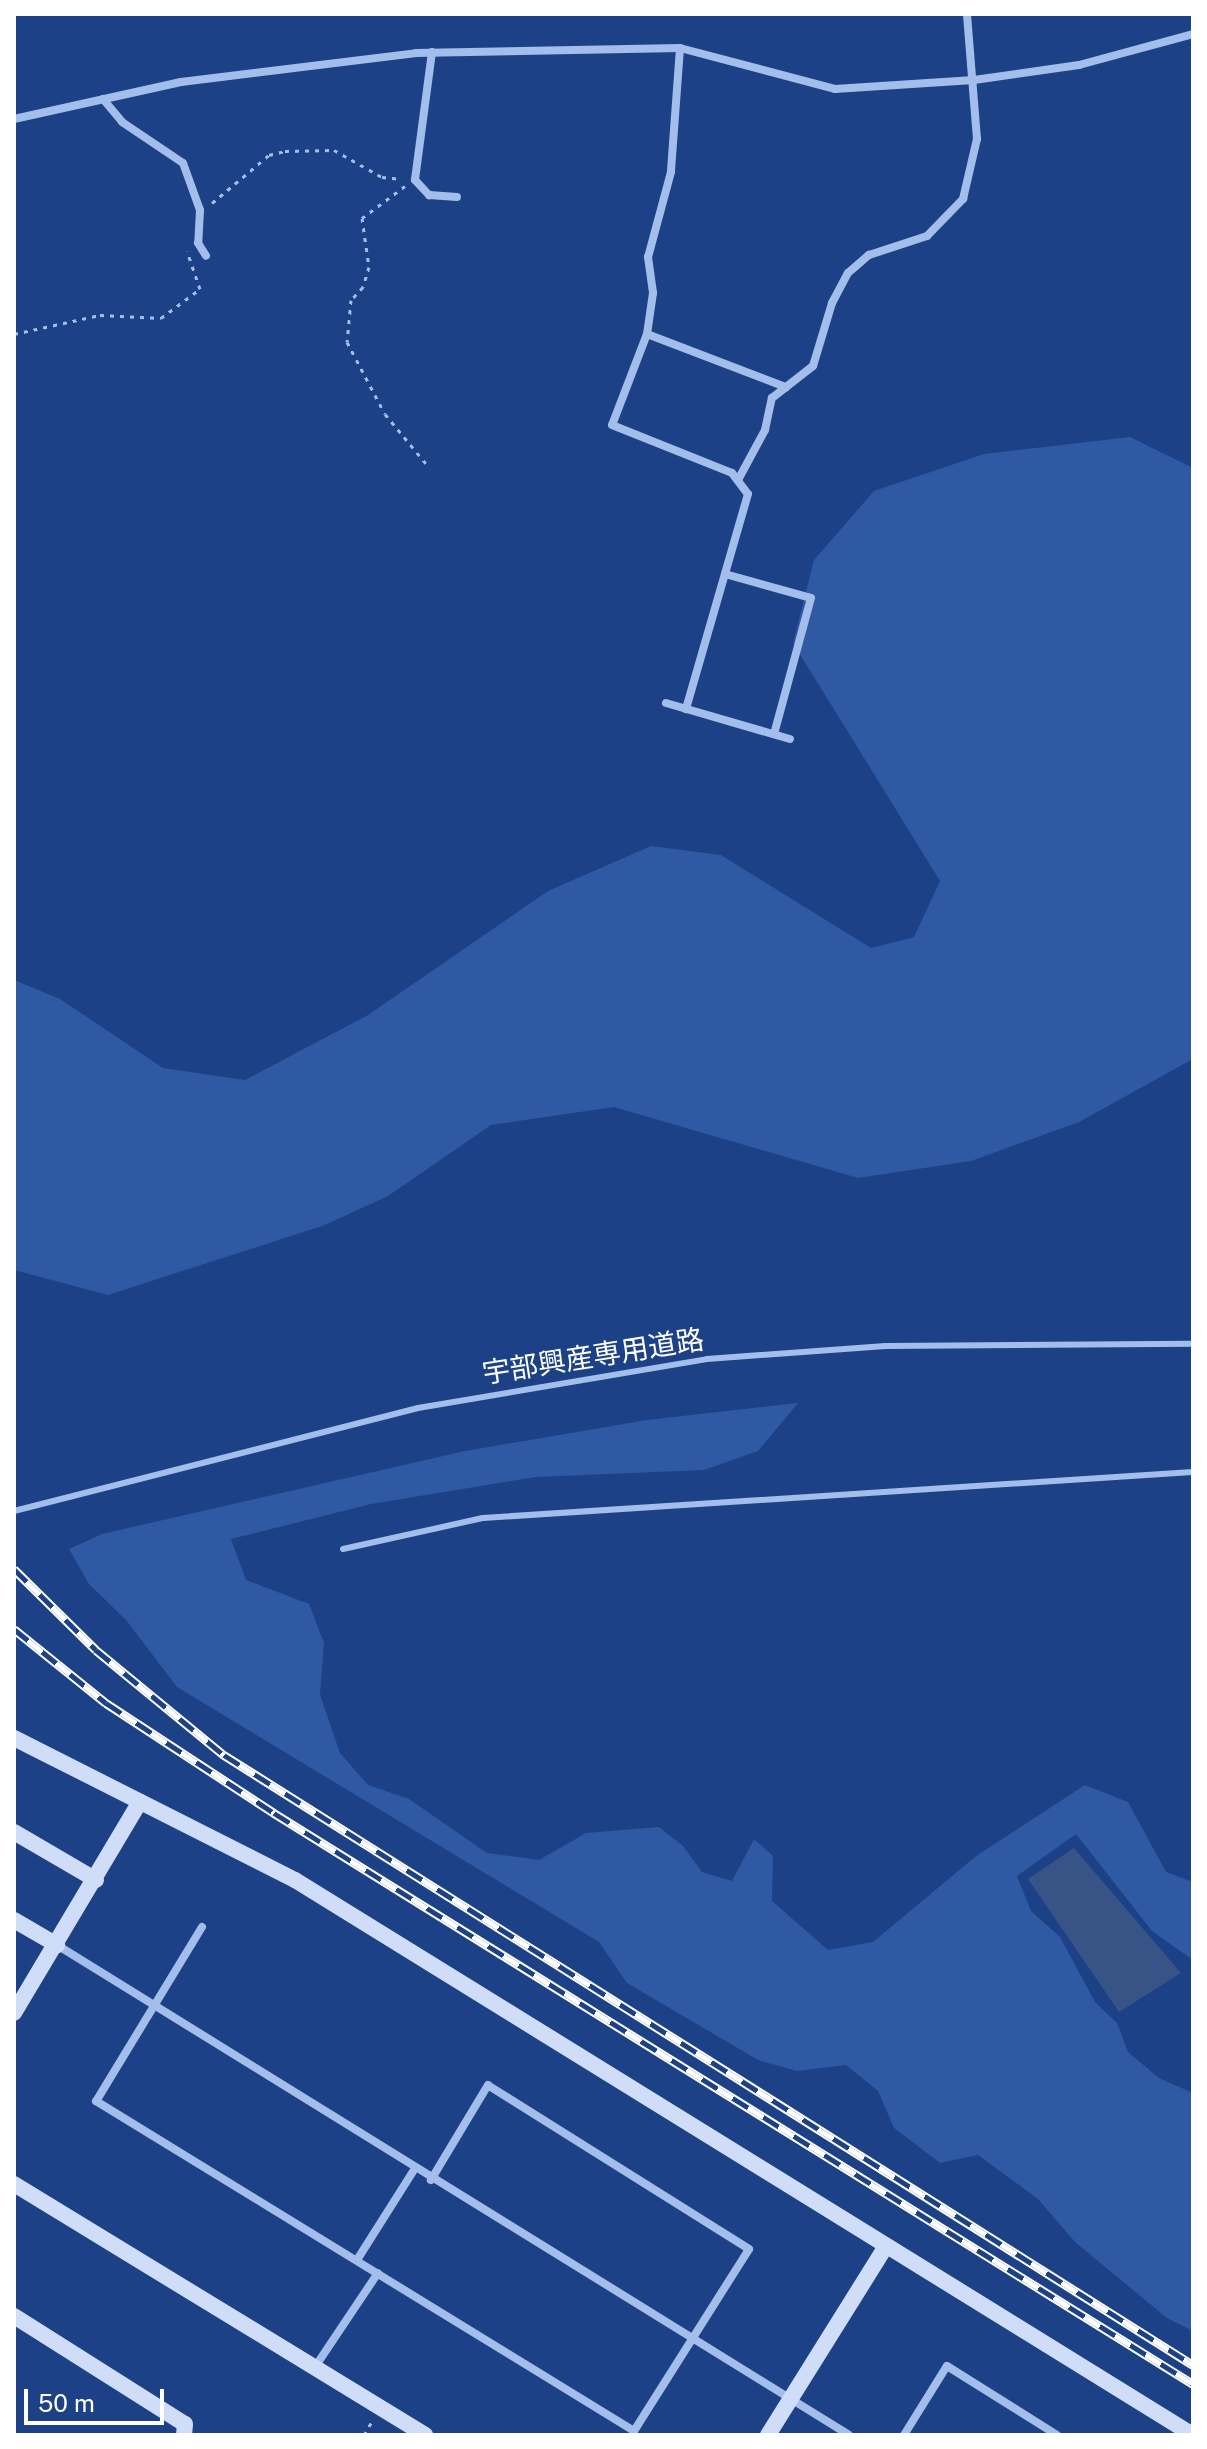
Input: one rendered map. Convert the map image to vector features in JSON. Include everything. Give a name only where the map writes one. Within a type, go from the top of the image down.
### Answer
[{"type":"street","points":[[738,480],[765,430],[772,398],[813,366],[832,303],[857,262],[927,236],[963,199],[977,155],[967,14]]},
{"type":"street","points":[[14,119],[181,82],[432,52],[680,48],[792,82],[835,89],[974,80],[1079,65],[1193,34]]},
{"type":"street","points":[[680,48],[671,172],[648,257],[653,293],[647,334],[612,425],[732,473],[748,494],[686,709]]},
{"type":"street","points":[[432,52],[415,180],[429,195],[457,197]]},
{"type":"street","points":[[103,99],[122,122],[183,163],[200,210],[198,243],[206,256]]},
{"type":"street","points":[[647,334],[786,387]]},
{"type":"street","points":[[725,574],[811,598],[774,734]]},
{"type":"street","points":[[666,703],[790,739]]},
{"type":"street","points":[[14,1738],[295,1880],[396,1939],[885,2248],[1193,2435]]},
{"type":"street","points":[[14,2013],[140,1802]]},
{"type":"street","points":[[14,1832],[96,1880]]},
{"type":"street","points":[[14,1920],[414,2170],[849,2435]]},
{"type":"street","points":[[202,1927],[151,2006],[96,2101],[634,2431],[749,2249],[488,2085],[431,2180]]},
{"type":"street","points":[[357,2260],[414,2170]]},
{"type":"street","points":[[14,2184],[425,2435]]},
{"type":"street","points":[[768,2435],[885,2248]]},
{"type":"street","points":[[315,2367],[378,2273]]},
{"type":"street","points":[[14,2316],[185,2424],[184,2435]]},
{"type":"street","points":[[904,2435],[947,2366],[1057,2435]]},
{"type":"lane","name":"宇部興産専用道路","points":[[14,1511],[418,1408],[707,1359],[886,1346],[1193,1344]]},
{"type":"lane","points":[[343,1549],[483,1518],[1193,1472]]},
{"type":"path","points":[[415,180],[362,218],[369,267],[363,287],[351,300],[347,342],[385,414],[428,466]]},
{"type":"shaded area","points":[[1130,437],[1193,468],[1193,1059],[1079,1122],[971,1161],[858,1178],[614,1107],[491,1125],[388,1196],[325,1225],[108,1295],[14,1270],[14,980],[60,999],[163,1068],[245,1080],[368,1015],[548,891],[651,846],[721,855],[871,948],[914,937],[940,881],[793,643],[814,560],[874,491],[984,454]]},
{"type":"shaded area","points":[[798,1403],[758,1451],[704,1470],[536,1477],[371,1504],[231,1539],[246,1580],[309,1604],[324,1643],[320,1695],[340,1753],[368,1785],[409,1799],[487,1853],[539,1860],[586,1833],[659,1827],[683,1846],[702,1872],[732,1881],[754,1839],[773,1856],[772,1901],[828,1950],[873,1942],[976,1856],[1085,1785],[1128,1802],[1166,1872],[1193,1882],[1193,1960],[1152,1931],[1076,1834],[1017,1876],[1031,1911],[1060,1937],[1095,2002],[1117,2023],[1128,2052],[1159,2078],[1193,2093],[1193,2331],[1167,2318],[1075,2242],[1038,2199],[978,2155],[940,2163],[894,2128],[878,2091],[846,2065],[797,2071],[758,2060],[627,1983],[599,1942],[177,1687],[126,1620],[89,1584],[69,1549],[102,1534],[465,1451],[647,1420]]},
{"type":"shaded area","points":[[1074,1848],[1181,1973],[1119,2012],[1028,1879]]},
{"type":"railway","points":[[14,1569],[96,1650],[224,1755],[1193,2365]]},
{"type":"railway","points":[[14,1629],[106,1703],[274,1813],[1193,2384]]}]
